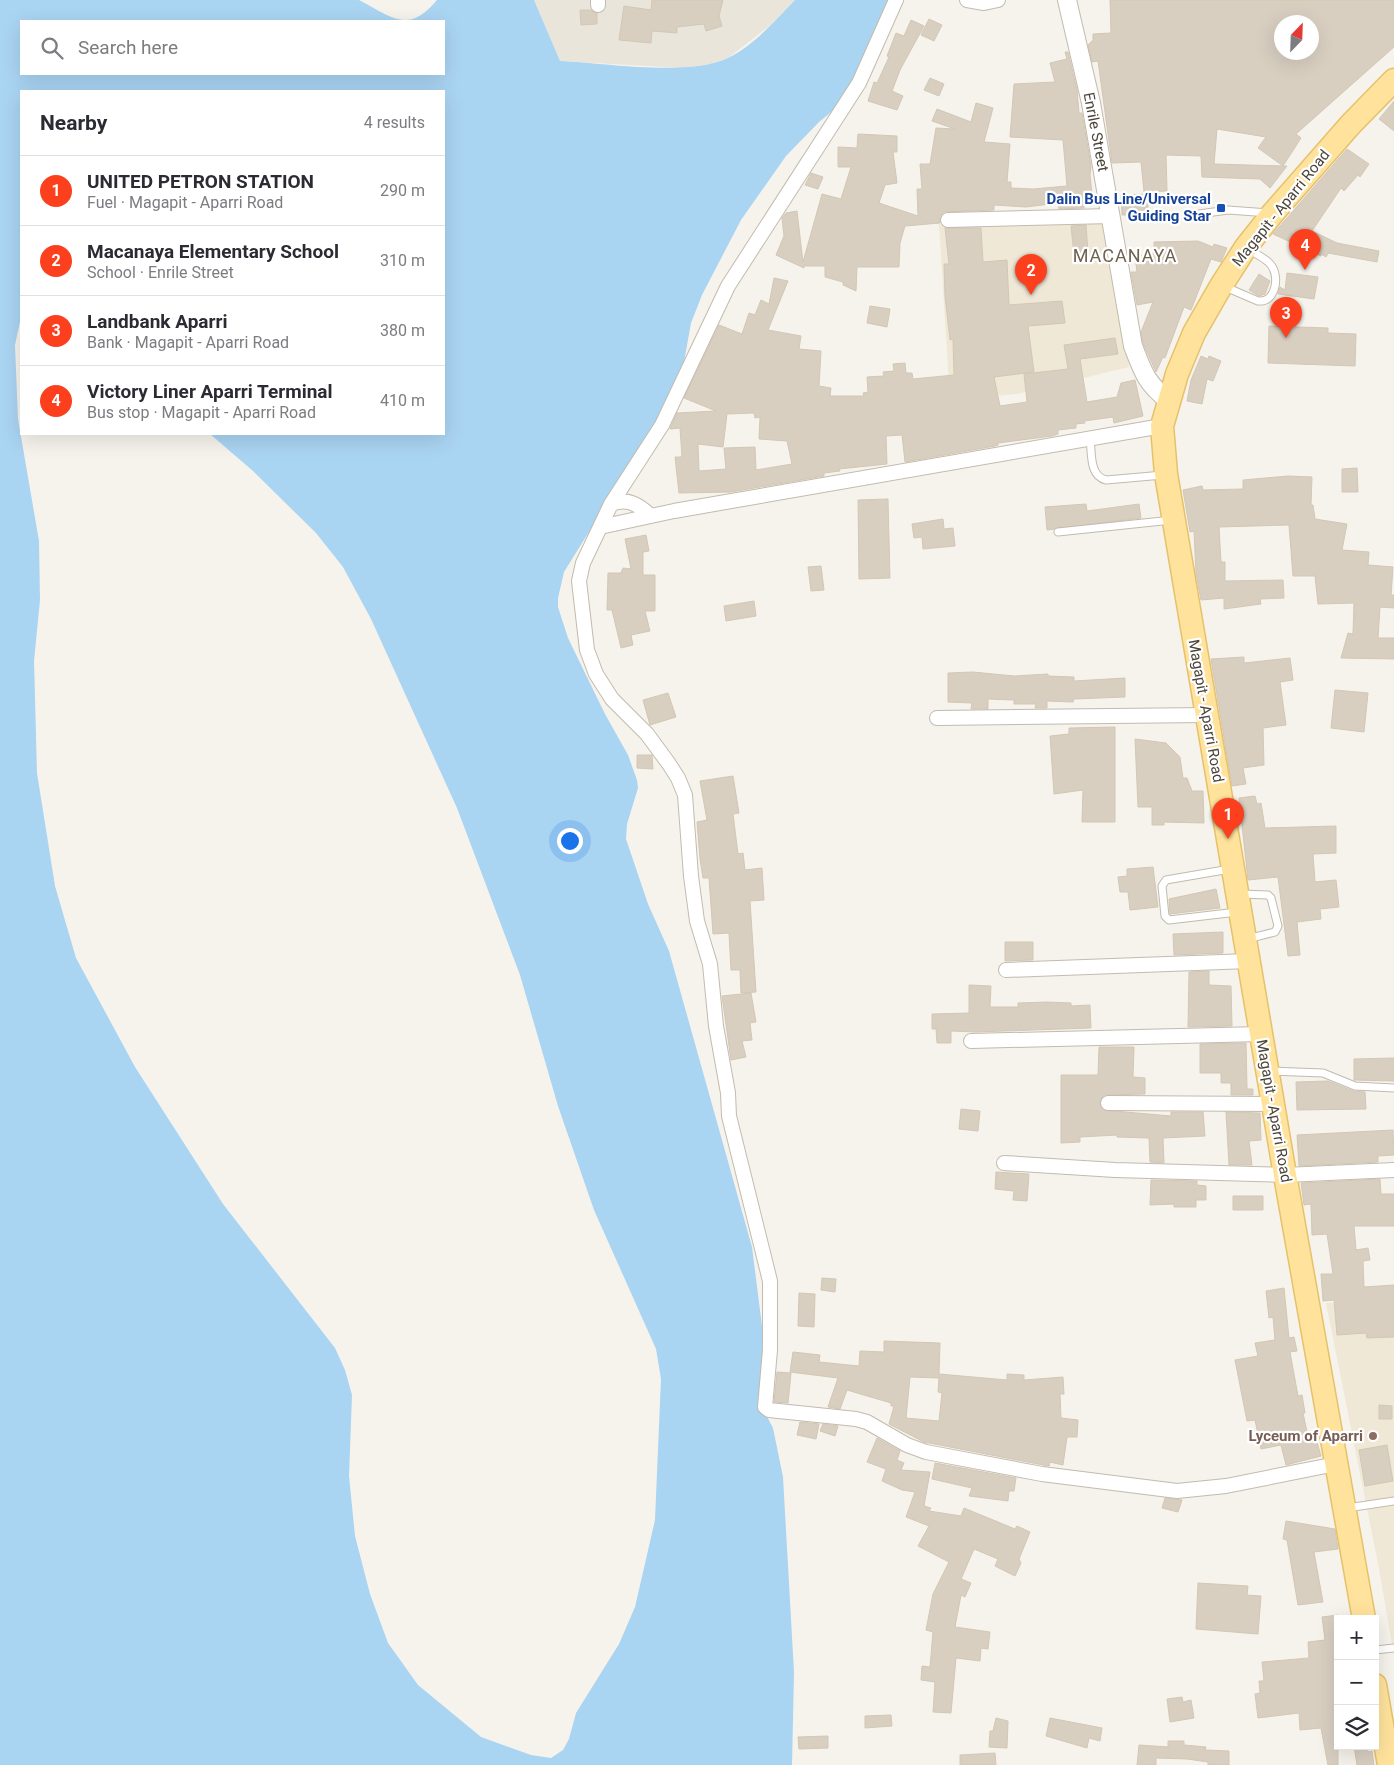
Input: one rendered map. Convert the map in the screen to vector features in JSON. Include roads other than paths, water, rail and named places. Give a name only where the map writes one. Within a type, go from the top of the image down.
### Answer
[{"type":"main road","name":"Magapit - Aparri Road","points":[[1363,1615],[1232,869],[1166,474],[1162,426],[1177,374],[1194,333],[1246,247],[1273,213],[1351,124],[1394,80]]},
{"type":"main road","points":[[1378,1705],[1389,1765]]},
{"type":"street","points":[[896,0],[859,83],[728,286],[662,425],[611,504],[583,563],[579,581],[586,650],[596,674],[612,700],[627,712],[647,734],[678,778],[685,795],[691,876],[698,921],[710,964],[716,1026],[728,1093],[729,1116],[770,1281],[770,1350],[765,1408],[867,1422],[907,1445],[926,1452],[1042,1474],[1177,1491],[1226,1486],[1336,1464]]},
{"type":"street","points":[[967,0],[984,3],[998,0]]},
{"type":"street","name":"Enrile Street","points":[[1067,0],[1091,103],[1133,346],[1143,373],[1152,389],[1169,401]]},
{"type":"street","points":[[948,220],[1112,216]]},
{"type":"street","points":[[600,527],[652,516],[1162,426]]},
{"type":"street","points":[[611,504],[619,500],[626,501],[643,508],[652,516]]},
{"type":"street","points":[[938,718],[1207,715]]},
{"type":"street","points":[[1006,970],[1247,951]]},
{"type":"street","points":[[971,1041],[1261,1034]]},
{"type":"street","points":[[1108,1103],[1273,1104]]},
{"type":"street","points":[[1004,1163],[1115,1170],[1285,1175],[1394,1170]]},
{"type":"lane","points":[[1199,214],[1228,210],[1273,213]]},
{"type":"lane","points":[[1221,286],[1258,301],[1268,299],[1275,289],[1275,272],[1270,264],[1246,247]]},
{"type":"lane","points":[[1090,438],[1095,473],[1099,478],[1106,480],[1166,474]]},
{"type":"lane","points":[[1058,532],[1174,520]]},
{"type":"lane","points":[[1232,869],[1166,880],[1162,886],[1165,916],[1169,920],[1268,895],[1271,898],[1278,926],[1275,932],[1247,951]]},
{"type":"lane","points":[[1268,1071],[1323,1073],[1355,1086],[1394,1088]]},
{"type":"lane","points":[[1344,1508],[1394,1500]]},
{"type":"lane","points":[[1379,1650],[1394,1648]]},
{"type":"water","points":[[0,0],[359,0],[399,20],[20,20],[20,75],[445,75],[445,20],[408,20],[427,11],[437,0],[534,0],[560,61],[669,68],[711,64],[738,53],[764,32],[795,0],[890,0],[859,72],[841,104],[819,122],[786,156],[741,220],[702,295],[691,323],[684,362],[658,421],[564,572],[558,598],[558,607],[568,638],[605,714],[628,755],[637,780],[638,788],[627,824],[626,839],[648,904],[669,951],[752,1247],[762,1326],[763,1409],[773,1428],[783,1477],[794,1672],[792,1765],[0,1765]],"holes":[[[20,90],[445,90],[445,435],[211,435],[253,471],[316,533],[343,567],[371,619],[457,808],[520,975],[558,1106],[594,1210],[656,1349],[661,1379],[655,1520],[635,1607],[619,1644],[576,1713],[569,1739],[563,1750],[551,1758],[531,1755],[481,1737],[418,1685],[388,1643],[370,1594],[355,1536],[349,1476],[352,1395],[345,1370],[335,1348],[223,1204],[135,1067],[76,958],[55,886],[37,773],[34,661],[40,600],[39,541],[18,419],[15,345],[20,322]]]},
{"type":"place","name":"Dalin Bus Line/Universal Guiding Star","points":[[1221,208]]},
{"type":"place","name":"Victory Liner Aparri Terminal","points":[[1305,270]]},
{"type":"place","name":"Macanaya Elementary School","points":[[1031,295]]},
{"type":"place","name":"Landbank Aparri","points":[[1286,338]]},
{"type":"place","name":"UNITED PETRON STATION","points":[[1228,839]]},
{"type":"place","name":"Lyceum of Aparri","points":[[1373,1436]]},
{"type":"district","name":"MACANAYA","points":[[1125,255]]}]
